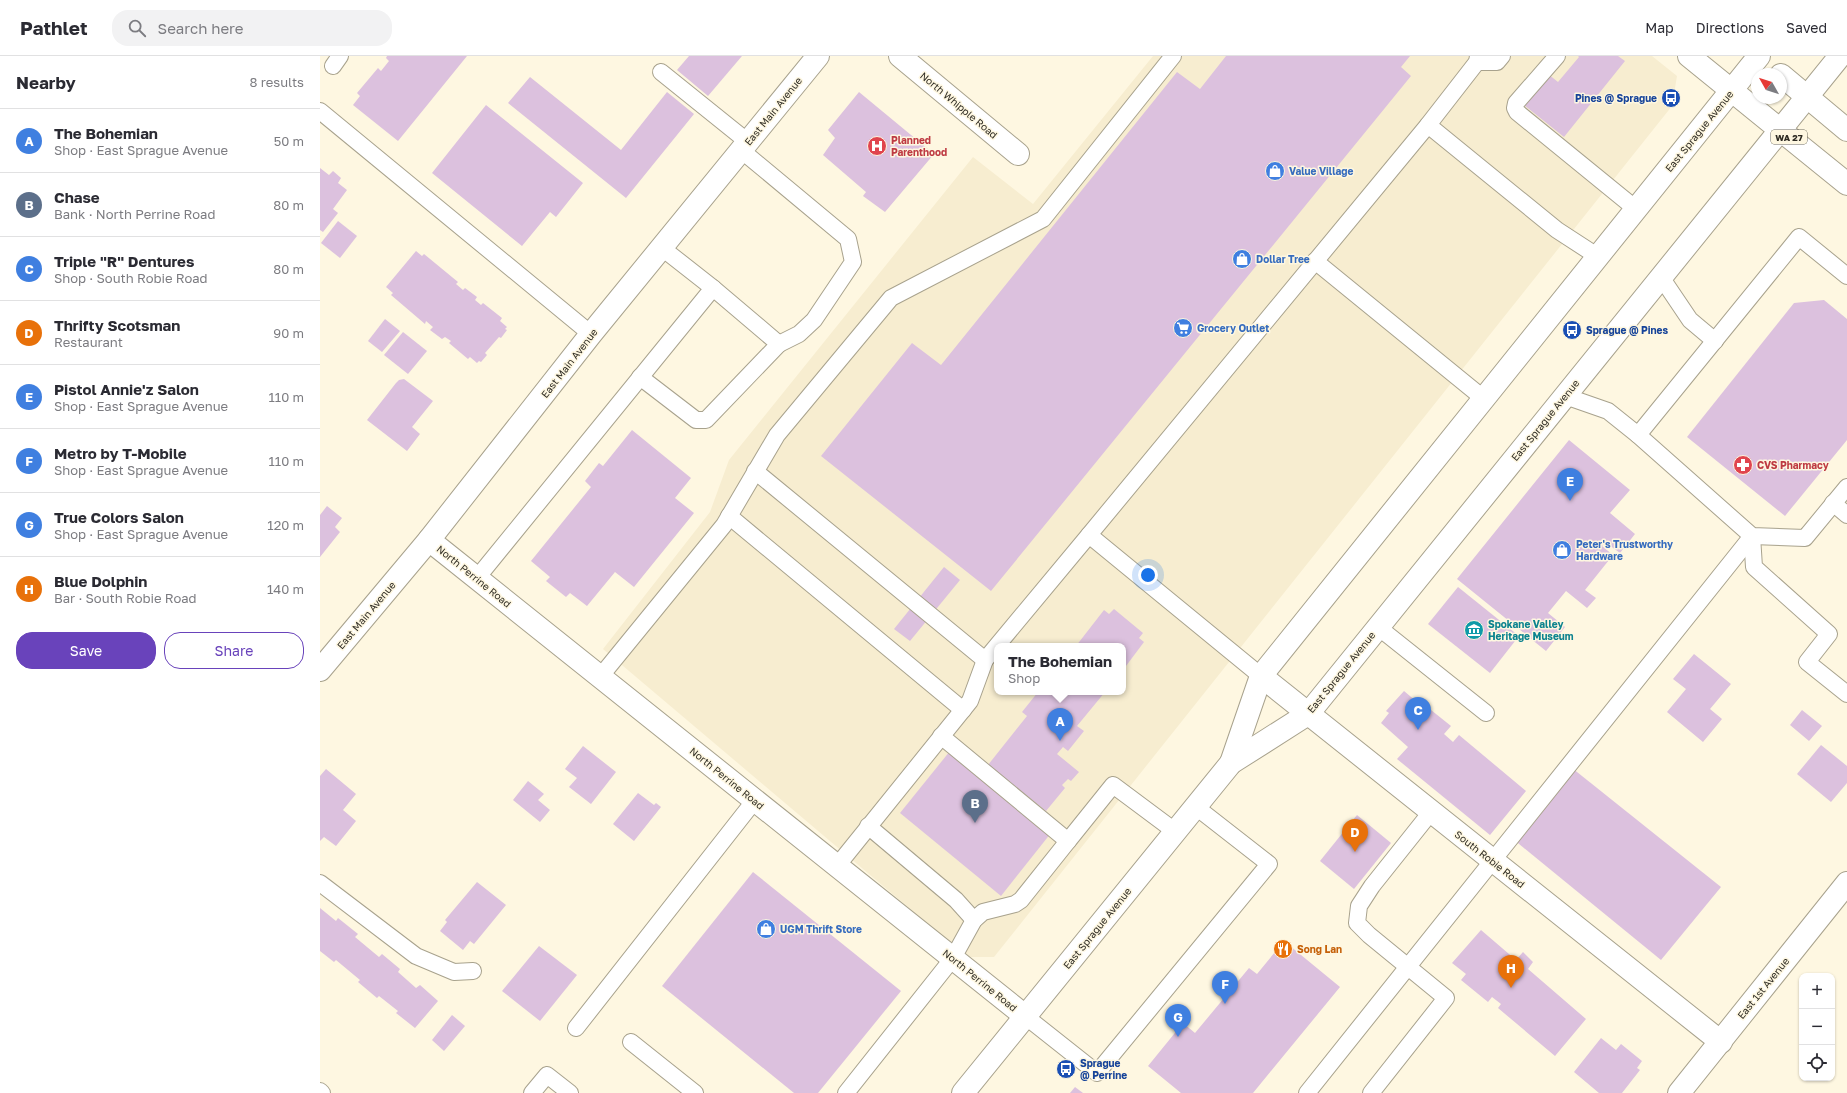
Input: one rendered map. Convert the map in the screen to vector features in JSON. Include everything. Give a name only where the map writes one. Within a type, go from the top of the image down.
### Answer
[{"type":"main road","name":"East Main Avenue","points":[[320,670],[429,540],[591,334],[818,56]]},
{"type":"main road","name":"North Whipple Road","points":[[900,56],[1018,154]]},
{"type":"main road","name":"WA 27","points":[[1689,56],[1847,184]]},
{"type":"main road","name":"East Sprague Avenue","points":[[1231,763],[1261,676],[1758,56]]},
{"type":"main road","points":[[1758,56],[1773,68]]},
{"type":"main road","name":"East Sprague Avenue","points":[[963,1093],[1231,763],[1308,714],[1840,56]]},
{"type":"main road","points":[[1787,80],[1847,130]]},
{"type":"main road","name":"North Perrine Road","points":[[429,540],[1025,1016]]},
{"type":"main road","name":"South Robie Road","points":[[1261,676],[1721,1042]]},
{"type":"main road","name":"East 1st Avenue","points":[[1679,1093],[1847,883]]},
{"type":"lane","points":[[600,677],[724,525],[777,434],[891,298],[1043,219],[1173,56]]},
{"type":"lane","points":[[999,643],[1428,125],[1477,59],[1497,62],[1502,56]]},
{"type":"lane","points":[[1556,56],[1516,103],[1515,108],[1517,112],[1636,208]]},
{"type":"lane","points":[[640,377],[696,420],[706,420],[779,344],[799,334],[814,320],[853,262],[848,239],[661,72]]},
{"type":"lane","points":[[320,111],[591,334]]},
{"type":"lane","points":[[1428,125],[1557,230],[1597,256]]},
{"type":"lane","points":[[1638,435],[1800,237],[1847,276]]},
{"type":"lane","points":[[662,248],[713,288],[779,344]]},
{"type":"lane","points":[[1315,261],[1483,398]]},
{"type":"lane","points":[[1662,277],[1690,320],[1715,341]]},
{"type":"lane","points":[[476,578],[713,288]]},
{"type":"lane","points":[[1565,396],[1608,411],[1638,435],[1752,536],[1805,538],[1847,487]]},
{"type":"lane","points":[[755,472],[985,660]]},
{"type":"lane","points":[[1833,503],[1847,514]]},
{"type":"lane","points":[[729,516],[963,710]]},
{"type":"lane","points":[[1089,535],[1261,676]]},
{"type":"lane","points":[[1752,536],[1754,567],[1829,634],[1807,662],[1847,694]]},
{"type":"lane","points":[[1307,1093],[1752,536]]},
{"type":"lane","points":[[1378,627],[1486,713]]},
{"type":"lane","points":[[837,866],[970,701],[985,660],[994,649]]},
{"type":"lane","points":[[942,736],[1068,841]]},
{"type":"lane","points":[[846,1093],[953,958],[974,920],[983,912],[1016,904],[1021,900],[1113,785],[1176,832]]},
{"type":"lane","points":[[576,1028],[755,800]]},
{"type":"lane","points":[[1025,1016],[1097,1073],[1269,864],[1196,807]]},
{"type":"lane","points":[[1371,1093],[1446,998],[1369,935],[1357,923],[1360,906],[1372,886],[1431,812]]},
{"type":"lane","points":[[868,826],[956,900],[974,920]]},
{"type":"lane","points":[[320,882],[416,956],[454,972],[473,971]]},
{"type":"lane","points":[[631,1042],[695,1093]]},
{"type":"lane","points":[[532,1093],[547,1075],[570,1093]]},
{"type":"shaded area","points":[[1153,56],[1652,56],[1677,76],[1672,106],[994,957],[967,957],[603,649],[710,512],[729,460],[973,157],[1033,204]]},
{"type":"building","points":[[387,56],[467,56],[398,141],[353,105],[360,96],[357,93],[378,68],[381,71],[389,61],[386,58]]},
{"type":"building","points":[[689,56],[742,56],[708,96],[677,70]]},
{"type":"building","points":[[1226,56],[1410,56],[1401,67],[1411,76],[991,591],[821,456],[912,343],[941,365],[1177,72],[1200,89]]},
{"type":"building","points":[[1578,56],[1618,56],[1625,61],[1564,137],[1524,105],[1548,74],[1558,82],[1579,57]]},
{"type":"building","points":[[530,77],[621,150],[667,92],[694,114],[626,198],[508,103]]},
{"type":"building","name":"Planned Parenthood","points":[[859,92],[934,154],[885,212],[863,196],[866,192],[823,155],[835,138],[828,130]]},
{"type":"building","points":[[486,105],[583,183],[556,217],[550,212],[522,246],[432,173]]},
{"type":"building","points":[[320,168],[329,175],[333,171],[341,178],[338,183],[347,190],[333,209],[338,213],[323,232],[320,230]]},
{"type":"building","points":[[338,221],[357,236],[340,258],[321,243]]},
{"type":"building","points":[[416,251],[422,256],[424,254],[458,282],[456,284],[463,290],[465,288],[477,297],[475,300],[481,305],[483,303],[502,318],[500,321],[507,327],[505,329],[507,330],[485,353],[487,355],[481,362],[479,361],[477,363],[470,357],[468,359],[449,343],[451,341],[445,337],[442,339],[430,330],[433,327],[426,321],[425,324],[391,295],[393,293],[386,287]]},
{"type":"building","name":"CVS Pharmacy","points":[[1824,300],[1847,319],[1847,440],[1785,516],[1687,437],[1794,303]]},
{"type":"building","points":[[385,319],[400,331],[382,352],[368,341]]},
{"type":"building","points":[[403,332],[427,351],[408,374],[384,355]]},
{"type":"building","points":[[404,379],[433,401],[412,427],[420,434],[407,451],[367,420],[396,383],[399,380]]},
{"type":"building","points":[[632,430],[691,478],[675,498],[694,513],[634,587],[615,572],[587,606],[570,593],[566,597],[546,581],[550,577],[531,561],[591,487],[585,481],[599,463],[603,466]]},
{"type":"building","points":[[1569,440],[1630,490],[1610,513],[1635,534],[1620,553],[1605,542],[1602,546],[1613,555],[1585,590],[1596,598],[1587,608],[1566,591],[1548,613],[1565,627],[1546,651],[1457,579]]},
{"type":"building","points":[[327,506],[342,518],[335,527],[340,532],[320,557],[320,515]]},
{"type":"building","points":[[944,567],[960,580],[910,641],[894,629]]},
{"type":"building","name":"Spokane Valley Heritage Museum","points":[[1458,587],[1519,636],[1490,673],[1428,624]]},
{"type":"building","points":[[1114,609],[1143,633],[1139,638],[1144,642],[1126,666],[1126,643],[1078,643],[1104,610],[1109,614]]},
{"type":"building","points":[[1694,654],[1731,684],[1710,709],[1722,719],[1703,742],[1667,712],[1686,689],[1673,679]]},
{"type":"building","points":[[1404,691],[1430,713],[1431,710],[1451,726],[1444,734],[1453,742],[1459,735],[1526,791],[1490,835],[1397,759],[1408,747],[1381,723],[1389,713],[1386,711]]},
{"type":"building","points":[[1036,695],[1103,695],[1077,726],[1084,731],[1068,751],[1063,747],[1057,754],[1079,772],[1071,781],[1068,779],[1062,785],[1065,788],[1046,811],[988,765],[1027,716],[1022,712]]},
{"type":"building","points":[[1802,710],[1822,726],[1809,741],[1790,725]]},
{"type":"building","points":[[1821,745],[1847,766],[1847,783],[1831,802],[1797,774]]},
{"type":"building","points":[[583,746],[616,772],[591,804],[569,787],[577,778],[565,769]]},
{"type":"building","points":[[950,751],[1051,833],[1001,896],[900,813]]},
{"type":"building","points":[[1572,768],[1721,887],[1661,960],[1513,839]]},
{"type":"building","points":[[326,769],[356,794],[343,810],[356,821],[336,846],[324,837],[320,841],[320,776]]},
{"type":"building","points":[[528,781],[544,794],[538,800],[550,810],[540,822],[513,800]]},
{"type":"building","points":[[638,793],[654,805],[656,803],[661,807],[634,841],[613,824]]},
{"type":"building","points":[[1357,815],[1391,843],[1354,889],[1320,861]]},
{"type":"building","name":"UGM Thrift Store","points":[[753,872],[901,991],[818,1093],[794,1093],[662,986]]},
{"type":"building","points":[[477,882],[506,905],[474,944],[470,941],[463,950],[440,931],[447,922],[445,920]]},
{"type":"building","points":[[320,908],[336,921],[338,918],[358,934],[355,937],[379,957],[382,954],[400,969],[398,972],[416,988],[420,985],[438,1001],[415,1028],[396,1013],[398,1011],[379,996],[377,998],[358,982],[360,980],[336,960],[334,962],[320,951]]},
{"type":"building","points":[[1481,930],[1516,960],[1523,952],[1533,962],[1528,969],[1586,1019],[1555,1056],[1498,1008],[1501,1004],[1492,997],[1488,1002],[1461,980],[1466,974],[1452,963]]},
{"type":"building","points":[[1284,941],[1340,987],[1253,1093],[1181,1093],[1148,1066],[1183,1023],[1195,1033],[1249,968],[1257,974]]},
{"type":"building","points":[[539,946],[577,975],[540,1021],[502,991]]},
{"type":"building","points":[[452,1015],[465,1026],[444,1051],[432,1040]]},
{"type":"building","points":[[1601,1038],[1616,1050],[1621,1044],[1642,1061],[1637,1068],[1640,1070],[1622,1093],[1599,1093],[1574,1072]]},
{"type":"building","points":[[1075,1087],[1083,1093],[1070,1093]]},
{"type":"place","name":"Pines @ Sprague","points":[[1671,98]]},
{"type":"place","name":"Planned Parenthood","points":[[877,146]]},
{"type":"place","name":"Value Village","points":[[1275,171]]},
{"type":"place","name":"Dollar Tree","points":[[1242,259]]},
{"type":"place","name":"Grocery Outlet","points":[[1183,328]]},
{"type":"place","name":"Sprague @ Pines","points":[[1572,330]]},
{"type":"place","name":"CVS Pharmacy","points":[[1743,465]]},
{"type":"place","name":"Pistol Annie'z Salon","points":[[1570,501]]},
{"type":"place","name":"Peter's Trustworthy Hardware","points":[[1562,550]]},
{"type":"place","name":"Spokane Valley Heritage Museum","points":[[1474,630]]},
{"type":"place","name":"Triple \"R\" Dentures","points":[[1418,730]]},
{"type":"place","name":"The Bohemian","points":[[1060,741]]},
{"type":"place","name":"Chase","points":[[975,823]]},
{"type":"place","name":"Thrifty Scotsman","points":[[1355,852]]},
{"type":"place","name":"UGM Thrift Store","points":[[766,929]]},
{"type":"place","name":"Song Lan","points":[[1283,949]]},
{"type":"place","name":"Blue Dolphin","points":[[1511,988]]},
{"type":"place","name":"Metro by T-Mobile","points":[[1225,1004]]},
{"type":"place","name":"True Colors Salon","points":[[1178,1037]]},
{"type":"place","name":"Sprague @ Perrine","points":[[1066,1069]]}]
